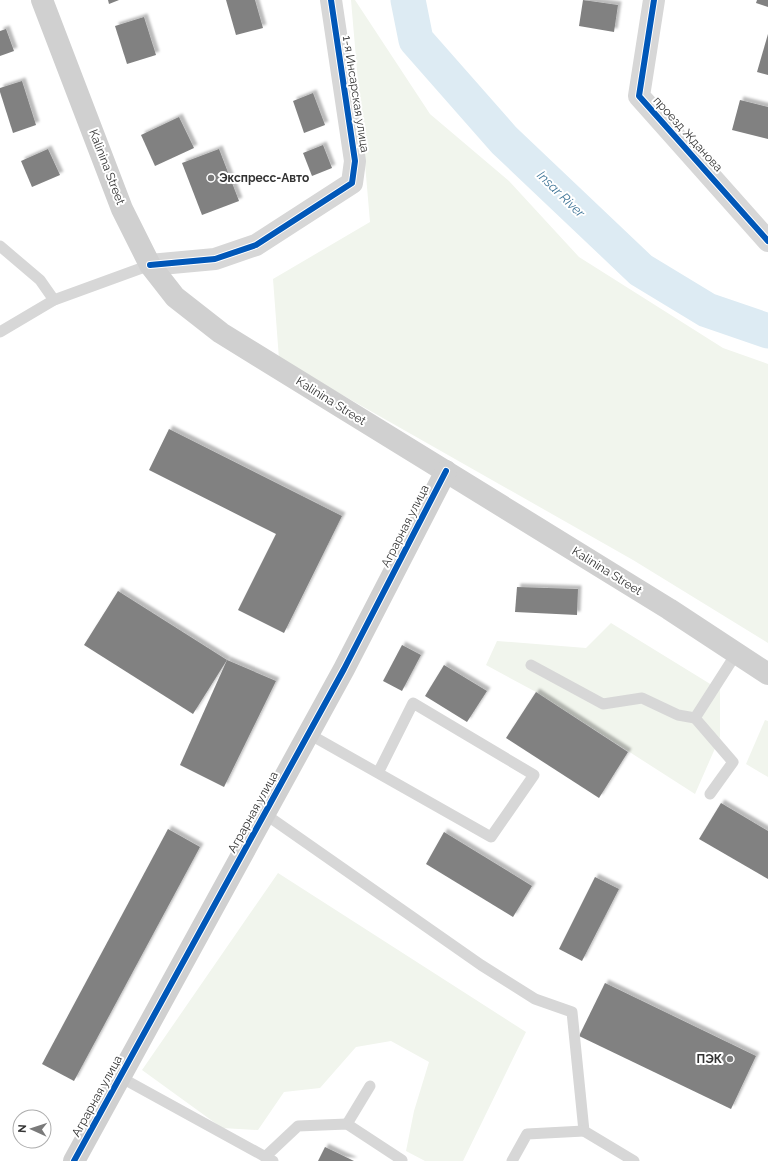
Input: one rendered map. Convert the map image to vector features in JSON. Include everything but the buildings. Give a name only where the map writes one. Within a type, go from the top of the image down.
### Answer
[{"type":"main road","name":"Kalinina Street","points":[[42,0],[122,209],[150,265],[175,297],[221,333],[669,609],[768,674]]},
{"type":"main road","name":"Аграрная улица","points":[[74,1161],[309,734],[446,471]]},
{"type":"street","name":"1-я Инсарская улица","points":[[150,265],[215,259],[256,245],[352,183],[355,161],[331,0]]},
{"type":"street","name":"проезд Жданова","points":[[654,0],[639,96],[768,242]]},
{"type":"lane","points":[[0,246],[40,280],[54,300]]},
{"type":"lane","points":[[0,332],[54,300],[150,265]]},
{"type":"lane","points":[[695,718],[736,654]]},
{"type":"lane","points":[[531,665],[603,704],[642,698],[678,715],[695,718],[733,762],[710,794]]},
{"type":"lane","points":[[309,734],[491,837],[534,775],[413,703],[378,773]]},
{"type":"lane","points":[[265,814],[480,964],[535,999],[572,1012],[584,1131]]},
{"type":"lane","points":[[120,1077],[269,1159],[298,1126],[347,1124],[402,1160]]},
{"type":"lane","points":[[347,1124],[370,1086]]},
{"type":"lane","points":[[512,1161],[527,1134],[584,1131],[634,1161]]},
{"type":"shaded area","points":[[351,0],[355,0],[430,114],[509,181],[579,257],[723,348],[768,364],[768,643],[633,560],[279,359],[273,279],[370,222]]},
{"type":"shaded area","points":[[611,623],[720,690],[720,737],[695,794],[536,692],[486,665],[497,641],[586,648]]},
{"type":"shaded area","points":[[765,720],[768,721],[768,777],[746,764]]},
{"type":"shaded area","points":[[278,873],[526,1032],[463,1161],[425,1161],[406,1151],[414,1111],[429,1062],[391,1041],[356,1047],[320,1088],[284,1092],[258,1130],[222,1128],[142,1070]]},
{"type":"waterway","name":"Insar River","points":[[408,0],[416,40],[504,140],[641,270],[707,310],[768,331]]},
{"type":"cycle path","points":[[150,265],[215,259],[256,245],[352,183],[355,161],[331,0]]},
{"type":"cycle path","points":[[654,0],[639,96],[768,241]]},
{"type":"cycle path","points":[[74,1161],[344,669],[446,471]]},
{"type":"place","name":"Экспресс-Авто","points":[[211,178]]},
{"type":"place","name":"ПЭК","points":[[730,1059]]}]
